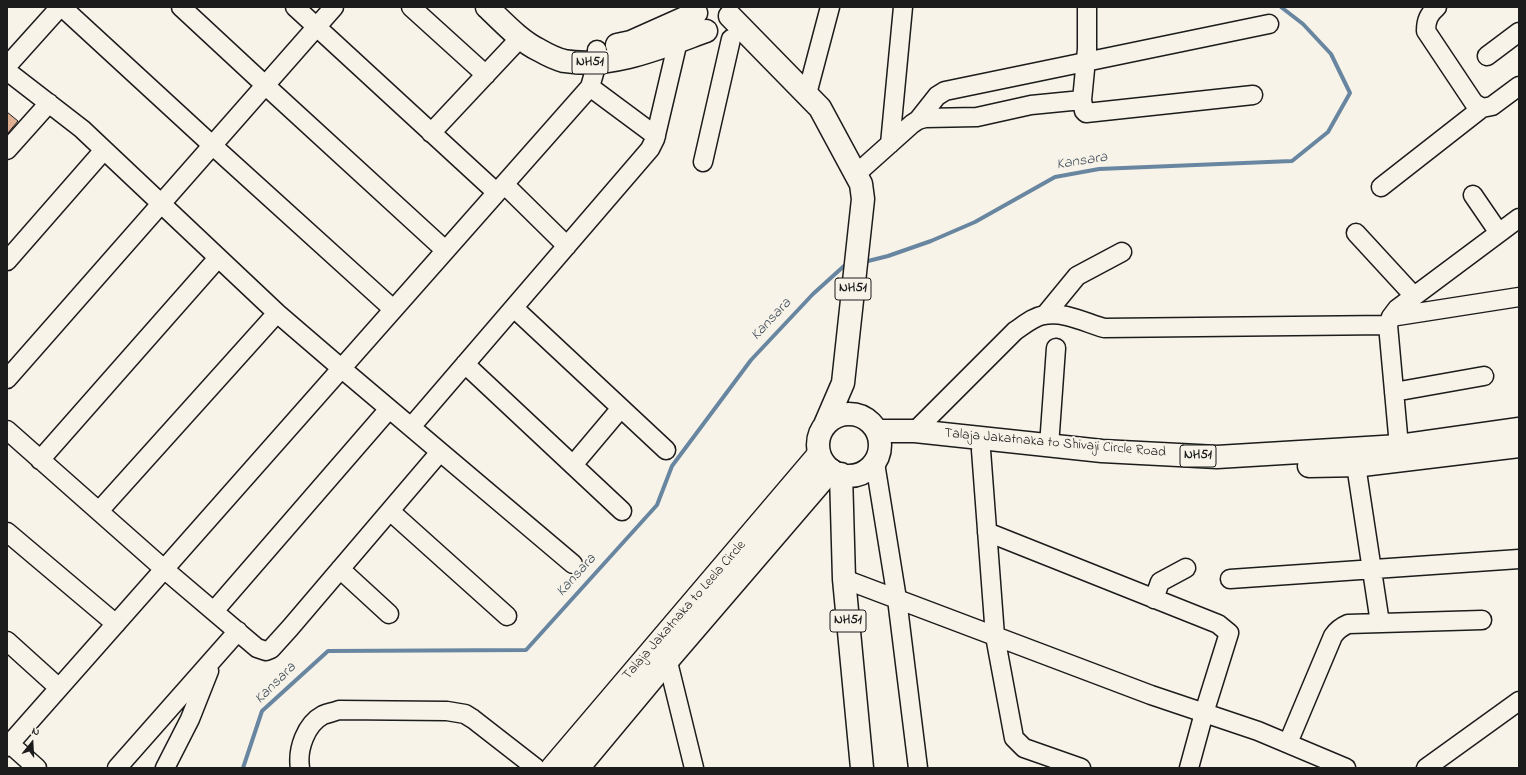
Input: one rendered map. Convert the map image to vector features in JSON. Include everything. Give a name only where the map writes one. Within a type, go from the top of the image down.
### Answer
[{"type":"main road","name":"NH51","points":[[487,7],[537,50],[563,61],[597,57],[628,57],[678,41],[716,20]]},
{"type":"main road","name":"NH51","points":[[505,7],[522,23],[550,44],[570,51],[597,57],[631,42],[716,20]]},
{"type":"main road","name":"NH51","points":[[716,20],[807,94],[824,113],[861,184],[862,199],[843,381],[818,440],[830,466],[844,579],[862,768]]},
{"type":"main road","name":"NH51","points":[[716,20],[819,126],[837,140]]},
{"type":"main road","points":[[830,466],[851,476],[864,472],[873,439],[843,381]]},
{"type":"main road","name":"NH51","points":[[824,427],[834,418],[848,414],[873,439]]},
{"type":"main road","name":"Talaja Jakatnaka to Shivaji Circle Road","points":[[873,439],[915,431],[1102,451],[1217,457],[1399,446],[1519,429]]},
{"type":"main road","name":"Talaja Jakatnaka to Shivaji Circle Road","points":[[873,439],[1162,467],[1356,465],[1519,446]]},
{"type":"main road","name":"Talaja Jakatnaka to Leela Circle","points":[[552,768],[662,638],[830,466]]},
{"type":"main road","name":"Talaja Jakatnaka to Leela Circle","points":[[578,768],[830,466]]},
{"type":"street","points":[[7,66],[61,7],[393,308]]},
{"type":"street","points":[[181,7],[445,250]]},
{"type":"street","points":[[295,7],[431,133],[500,188],[567,246]]},
{"type":"street","points":[[7,379],[160,203],[334,7]]},
{"type":"street","points":[[411,7],[486,75]]},
{"type":"street","points":[[807,94],[830,7]]},
{"type":"street","points":[[890,144],[903,7]]},
{"type":"street","points":[[1087,7],[1087,49],[1082,100],[1084,111],[1089,114],[1253,95]]},
{"type":"street","points":[[1437,7],[1430,12],[1426,22],[1426,31],[1474,103],[1482,108]]},
{"type":"street","points":[[703,162],[716,20]]},
{"type":"street","points":[[918,120],[937,96],[945,91],[1268,24]]},
{"type":"street","points":[[1487,56],[1519,32]]},
{"type":"street","points":[[431,133],[521,37]]},
{"type":"street","points":[[411,427],[650,148],[656,136],[678,41]]},
{"type":"street","points":[[37,768],[8,746],[393,308],[590,87],[597,57]]},
{"type":"street","points":[[7,71],[82,129],[277,312],[573,564]]},
{"type":"street","points":[[1381,187],[1482,108],[1492,106],[1519,86]]},
{"type":"street","points":[[590,87],[656,136]]},
{"type":"street","points":[[855,175],[918,120],[925,118],[977,117],[1031,105],[1082,100]]},
{"type":"street","points":[[7,150],[48,103]]},
{"type":"street","points":[[7,261],[104,150]]},
{"type":"street","points":[[1473,195],[1499,233]]},
{"type":"street","points":[[1399,446],[1389,321],[1397,309],[1519,218]]},
{"type":"street","points":[[1356,234],[1414,296]]},
{"type":"street","points":[[1045,315],[1077,276],[1122,252]]},
{"type":"street","points":[[40,460],[218,258]]},
{"type":"street","points":[[915,431],[1015,331],[1030,320],[1045,315],[1061,315],[1104,328],[1389,321],[1519,297]]},
{"type":"street","points":[[514,308],[666,450]]},
{"type":"street","points":[[99,511],[277,312]]},
{"type":"street","points":[[1049,446],[1056,348]]},
{"type":"street","points":[[465,364],[622,511]]},
{"type":"street","points":[[1394,392],[1484,376]]},
{"type":"street","points":[[214,611],[389,408]]},
{"type":"street","points":[[573,465],[621,408]]},
{"type":"street","points":[[8,432],[164,569],[257,648],[266,651],[271,649],[290,628],[440,452]]},
{"type":"street","points":[[873,439],[897,599],[918,768]]},
{"type":"street","points":[[981,450],[995,636],[1014,738],[1024,748],[1048,762],[1081,768]]},
{"type":"street","points":[[1356,465],[1380,623]]},
{"type":"street","points":[[390,511],[507,616]]},
{"type":"street","points":[[7,532],[116,624]]},
{"type":"street","points":[[987,532],[1218,624],[1228,633],[1189,768]]},
{"type":"street","points":[[1230,579],[1519,559]]},
{"type":"street","points":[[1154,599],[1160,582],[1186,568]]},
{"type":"street","points":[[340,569],[389,614]]},
{"type":"street","points":[[844,579],[1151,695],[1258,731],[1346,768]]},
{"type":"street","points":[[1288,743],[1337,630],[1348,624],[1482,620]]},
{"type":"street","points":[[116,768],[238,631]]},
{"type":"street","points":[[662,638],[694,768]]},
{"type":"street","points":[[7,641],[59,688]]},
{"type":"street","points":[[165,768],[190,719],[214,659]]},
{"type":"street","points":[[1426,768],[1519,700]]},
{"type":"street","points":[[300,768],[299,763],[301,744],[311,726],[323,715],[339,710],[447,711],[465,714],[474,719],[536,768]]},
{"type":"building","points":[[7,112],[18,121],[7,134]]},
{"type":"waterway","name":"Kansara","points":[[864,262],[888,256],[931,241],[975,222],[1055,177],[1099,169],[1292,161],[1328,132],[1350,93],[1331,54],[1303,24],[1281,7]]},
{"type":"waterway","name":"Kansara","points":[[243,768],[262,711],[328,651],[526,650],[657,505],[672,466],[751,360],[813,294],[844,266],[849,265]]}]
